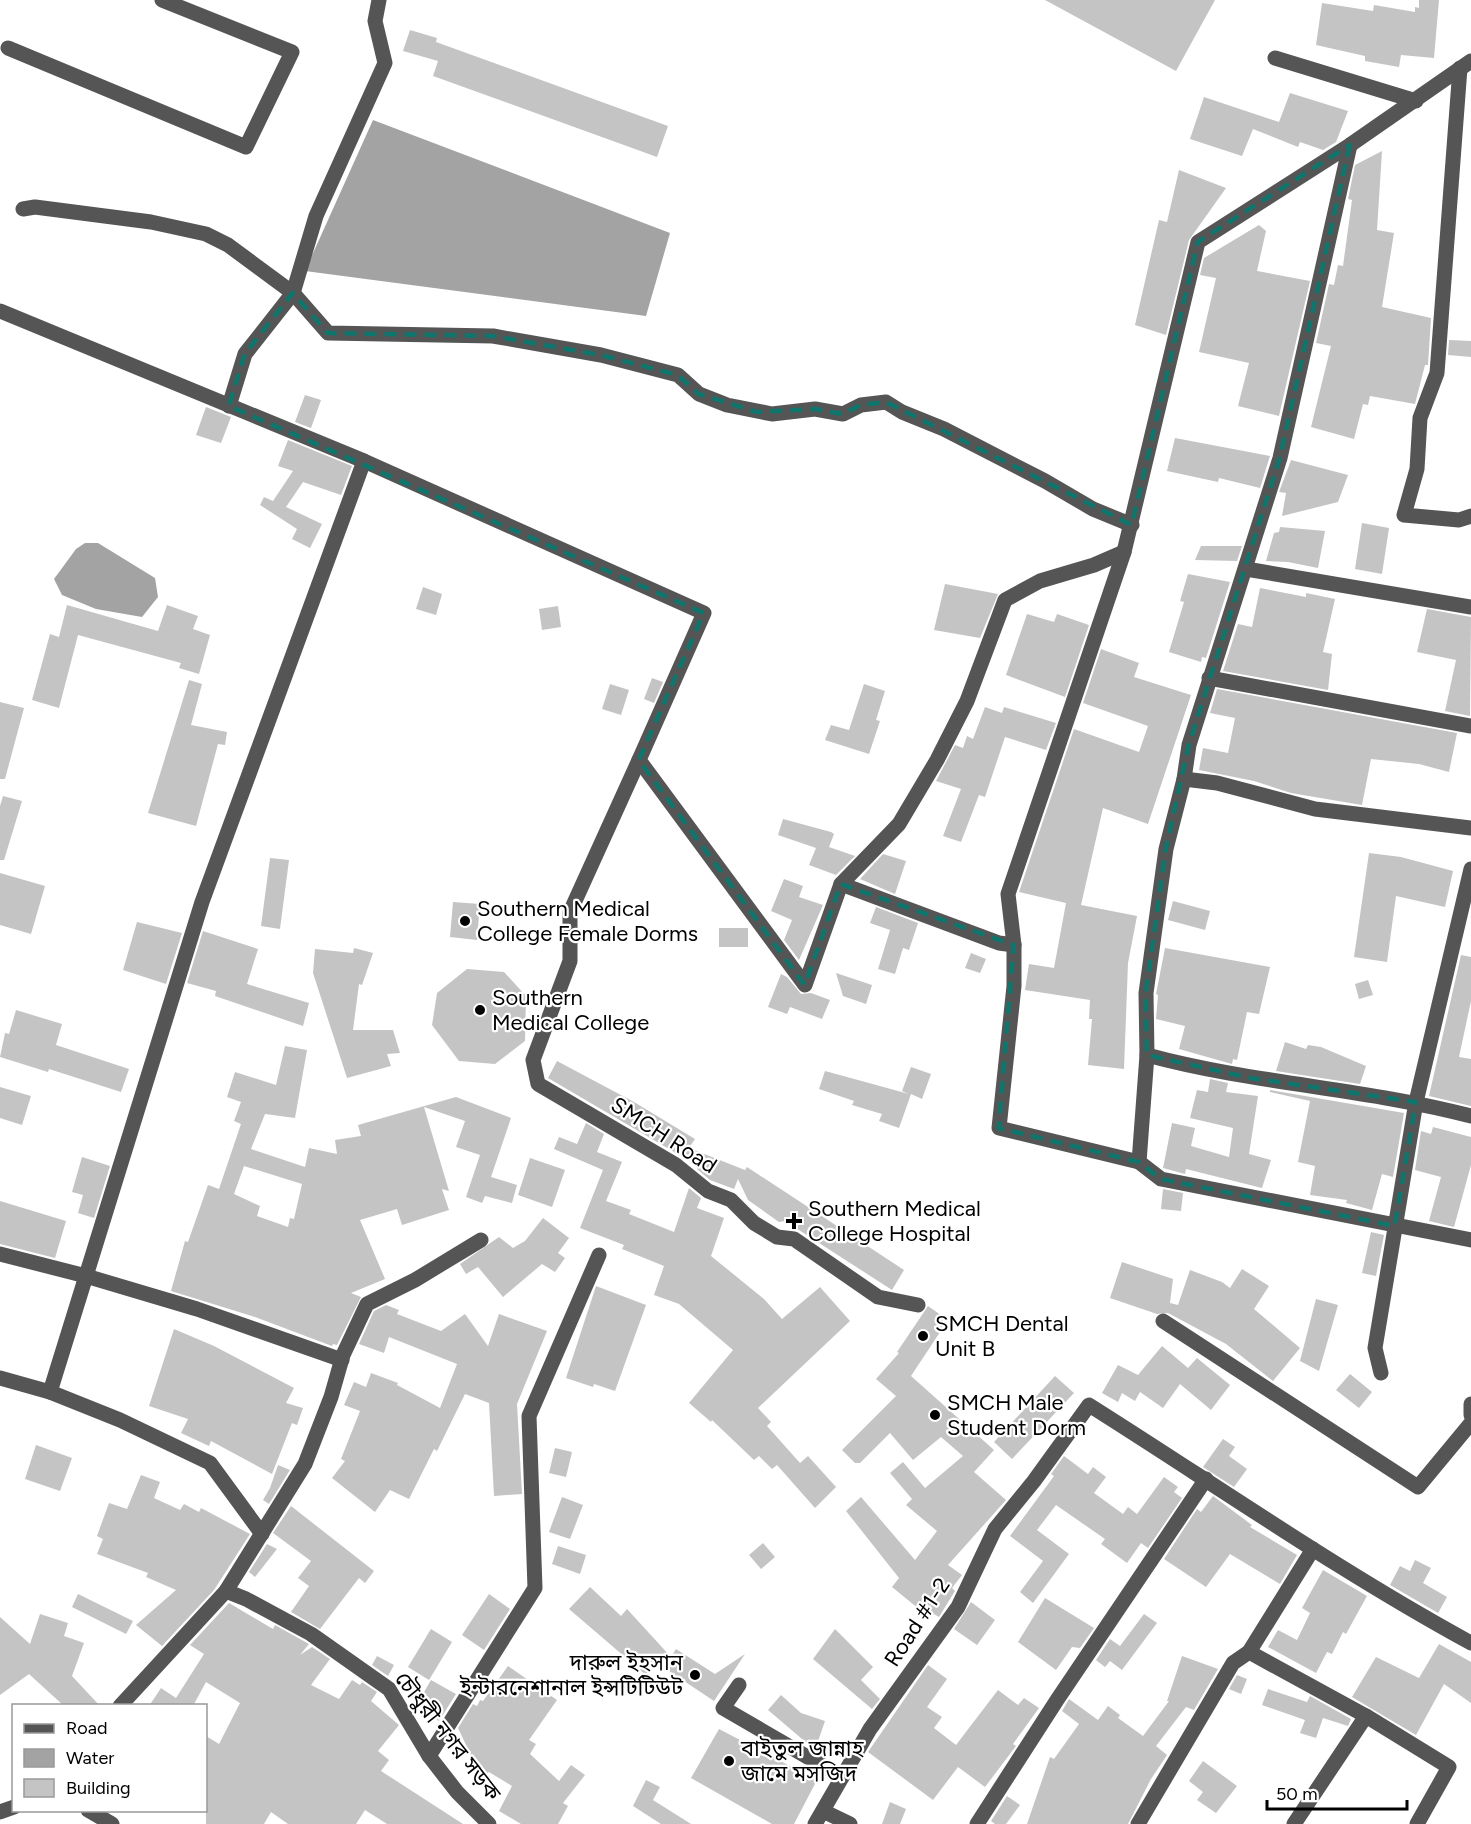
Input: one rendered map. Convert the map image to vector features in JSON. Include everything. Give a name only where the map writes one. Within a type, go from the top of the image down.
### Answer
[{"type":"street","points":[[8,48],[246,147],[292,52],[162,0]]},
{"type":"street","points":[[229,406],[245,354],[293,293],[316,216],[385,63],[375,21],[379,0]]},
{"type":"street","points":[[1275,58],[1416,101]]},
{"type":"street","points":[[1465,65],[1350,145],[1198,242],[1132,525],[1008,894],[1014,945],[1014,986],[999,1128],[1139,1162],[1161,1179],[1471,1240]]},
{"type":"street","points":[[1465,65],[1437,373],[1420,418],[1418,469],[1404,516],[1459,520],[1471,516]]},
{"type":"street","points":[[1139,1162],[1147,1055],[1146,993],[1167,849],[1184,779],[1189,745],[1280,458],[1350,145]]},
{"type":"street","points":[[22,209],[35,207],[151,222],[206,234],[228,245],[293,293],[328,333],[493,336],[601,355],[678,375],[699,394],[727,405],[771,414],[815,409],[843,414],[861,405],[886,402],[902,412],[944,429],[1094,509],[1132,525]]},
{"type":"street","points":[[0,311],[364,461],[704,613],[639,760],[806,985],[841,884],[899,824],[937,760],[967,701],[1005,600],[1040,581],[1094,565],[1124,552]]},
{"type":"street","points":[[50,1392],[202,902],[364,461]]},
{"type":"street","points":[[1246,569],[1471,607]]},
{"type":"street","points":[[1209,678],[1471,726]]},
{"type":"street","name":"SMCH Road","points":[[639,760],[570,912],[570,961],[533,1060],[538,1084],[676,1165],[708,1191],[731,1200],[754,1223],[777,1237],[794,1239],[878,1297],[918,1305]]},
{"type":"street","points":[[1184,779],[1217,783],[1315,808],[1471,828]]},
{"type":"street","points":[[1381,1373],[1375,1348],[1416,1102],[1471,869]]},
{"type":"street","points":[[841,884],[999,943],[1014,945]]},
{"type":"street","points":[[1147,1055],[1251,1078],[1416,1102],[1471,1116]]},
{"type":"street","points":[[122,1704],[226,1592],[305,1464],[342,1360],[366,1304],[415,1280],[481,1240]]},
{"type":"street","points":[[0,1254],[86,1276],[197,1309],[342,1360]]},
{"type":"street","points":[[429,1756],[535,1588],[529,1416],[599,1255]]},
{"type":"street","points":[[1163,1321],[1418,1487],[1471,1423]]},
{"type":"street","points":[[0,1378],[50,1392],[120,1420],[210,1463],[262,1534]]},
{"type":"street","points":[[1471,1404],[1469,1414],[1471,1415]]},
{"type":"street","name":"Road #1-2","points":[[850,1824],[819,1817],[870,1730],[958,1607],[995,1529],[1034,1481],[1089,1405],[1206,1479]]},
{"type":"street","points":[[977,1824],[1057,1700],[1206,1479],[1413,1612],[1471,1643]]},
{"type":"street","points":[[1138,1824],[1233,1663],[1249,1652],[1313,1549]]},
{"type":"street","name":"চৌধুরী নগর সড়ক","points":[[226,1592],[246,1599],[312,1634],[388,1689],[429,1756],[457,1792],[489,1824]]},
{"type":"street","points":[[1249,1652],[1366,1716],[1449,1767],[1417,1824]]},
{"type":"street","points":[[738,1685],[723,1708],[842,1777]]},
{"type":"street","points":[[1294,1824],[1366,1716]]},
{"type":"street","points":[[91,1812],[112,1824]]},
{"type":"highlighted area","points":[[1350,145],[1280,458],[1189,745],[1166,849],[1146,993],[1147,1055],[1251,1078],[1416,1102],[1395,1226],[1161,1179],[1139,1162],[999,1128],[1014,945],[841,884],[805,985],[639,760],[704,613],[229,406],[245,354],[293,293],[328,333],[493,336],[601,355],[678,375],[699,394],[757,412],[815,409],[843,414],[861,405],[886,402],[1132,525],[1198,242]]},
{"type":"water","points":[[373,120],[670,233],[646,316],[305,271]]},
{"type":"water","points":[[85,543],[98,543],[155,578],[158,597],[142,617],[96,609],[62,595],[54,579],[76,549]]},
{"type":"building","points":[[1045,0],[1215,0],[1176,71]]},
{"type":"building","points":[[1419,0],[1439,0],[1434,58],[1401,55],[1399,67],[1365,61],[1365,56],[1316,45],[1322,3],[1373,11],[1374,5],[1415,12],[1415,7],[1419,8]]},
{"type":"building","points":[[410,30],[437,38],[436,42],[668,126],[657,157],[433,76],[438,61],[403,51]]},
{"type":"building","points":[[1290,93],[1348,111],[1336,142],[1323,150],[1300,142],[1298,147],[1253,129],[1242,156],[1190,139],[1204,97],[1279,122]]},
{"type":"building","points":[[1382,151],[1377,230],[1394,233],[1382,307],[1431,318],[1428,365],[1425,365],[1415,404],[1370,396],[1368,405],[1363,404],[1354,439],[1311,427],[1331,346],[1316,343],[1329,284],[1334,285],[1338,265],[1343,266],[1352,200],[1348,199],[1355,165]]},
{"type":"building","points":[[1179,170],[1226,188],[1189,240],[1166,335],[1135,325],[1159,220],[1167,222]]},
{"type":"building","points":[[1259,225],[1266,231],[1257,271],[1310,281],[1279,416],[1238,406],[1249,363],[1199,352],[1216,278],[1200,275],[1204,258]]},
{"type":"building","points":[[1449,340],[1471,341],[1471,357],[1448,355]]},
{"type":"building","points":[[305,395],[321,400],[311,428],[295,422]]},
{"type":"building","points":[[206,407],[231,417],[221,443],[196,435]]},
{"type":"building","points":[[1175,438],[1270,456],[1260,488],[1219,478],[1218,482],[1167,471]]},
{"type":"building","points":[[288,440],[352,466],[341,495],[303,482],[286,507],[322,524],[310,548],[292,539],[297,529],[260,505],[264,497],[273,501],[293,471],[278,466]]},
{"type":"building","points":[[1291,460],[1348,475],[1338,502],[1282,516],[1286,493],[1279,492]]},
{"type":"building","points":[[1362,523],[1389,528],[1382,574],[1355,569]]},
{"type":"building","points":[[1280,527],[1325,531],[1318,568],[1288,562],[1266,561],[1274,533],[1279,532]]},
{"type":"building","points":[[1201,546],[1242,546],[1237,561],[1195,560]]},
{"type":"building","points":[[1188,574],[1230,582],[1206,658],[1202,657],[1201,662],[1169,652],[1184,602],[1180,601]]},
{"type":"building","points":[[945,584],[998,594],[980,638],[934,630]]},
{"type":"building","points":[[423,587],[442,594],[436,615],[416,609]]},
{"type":"building","points":[[1260,588],[1306,597],[1306,593],[1335,599],[1323,652],[1332,654],[1328,690],[1223,671],[1238,624],[1252,627]]},
{"type":"building","points":[[67,605],[158,631],[167,605],[198,616],[193,629],[210,635],[199,674],[179,668],[181,663],[78,635],[59,708],[32,700],[50,634],[59,637]]},
{"type":"building","points":[[558,606],[561,627],[542,630],[539,609]]},
{"type":"building","points":[[1427,609],[1471,617],[1470,716],[1445,711],[1456,660],[1417,652]]},
{"type":"building","points":[[1027,614],[1054,622],[1057,614],[1089,625],[1065,697],[1006,675]]},
{"type":"building","points":[[1101,649],[1139,663],[1134,677],[1191,695],[1148,824],[1103,808],[1081,905],[1137,916],[1128,963],[1124,1069],[1088,1065],[1092,1019],[1089,1019],[1090,1000],[1025,990],[1029,964],[1054,968],[1066,903],[1019,892],[1074,729],[1139,752],[1148,726],[1083,703]]},
{"type":"building","points":[[652,678],[663,682],[654,703],[644,699]]},
{"type":"building","points":[[189,680],[202,684],[191,725],[227,732],[225,745],[218,744],[196,826],[148,813]]},
{"type":"building","points":[[610,684],[629,690],[621,715],[602,709]]},
{"type":"building","points":[[864,684],[885,691],[876,720],[880,721],[869,754],[825,740],[831,725],[849,730]]},
{"type":"building","points":[[1217,689],[1457,733],[1449,772],[1419,764],[1371,759],[1362,805],[1291,793],[1254,781],[1199,770],[1203,748],[1228,753],[1235,718],[1210,713]]},
{"type":"building","points":[[0,702],[24,708],[5,779],[0,779]]},
{"type":"building","points":[[985,707],[1002,713],[1004,707],[1056,723],[1046,750],[1005,737],[985,797],[979,795],[961,842],[943,836],[961,789],[936,781],[955,745],[963,748],[967,736],[973,739]]},
{"type":"building","points":[[3,796],[22,801],[4,860],[0,860],[0,806]]},
{"type":"building","points":[[783,819],[831,832],[834,834],[829,847],[855,856],[836,875],[809,865],[816,848],[778,835]]},
{"type":"building","points":[[1369,853],[1401,857],[1453,871],[1445,907],[1396,896],[1387,962],[1354,957]]},
{"type":"building","points":[[883,854],[906,861],[895,894],[860,879]]},
{"type":"building","points":[[270,858],[289,860],[280,929],[261,926]]},
{"type":"building","points":[[0,873],[45,886],[31,934],[0,925]]},
{"type":"building","points":[[784,879],[803,886],[799,897],[823,905],[799,960],[784,940],[792,920],[771,911]]},
{"type":"building","points":[[1173,901],[1210,911],[1205,930],[1168,920]]},
{"type":"building","name":"Southern Medical College Female Dorms","points":[[453,902],[480,904],[477,940],[450,937]]},
{"type":"building","points":[[876,907],[918,923],[909,950],[903,948],[895,974],[878,969],[890,930],[870,923]]},
{"type":"building","points":[[137,922],[182,933],[166,984],[123,970]]},
{"type":"building","points":[[719,928],[748,928],[748,947],[719,947]]},
{"type":"building","points":[[203,931],[258,949],[247,984],[309,1003],[303,1026],[215,996],[216,991],[187,983]]},
{"type":"building","points":[[354,948],[373,953],[362,985],[359,984],[353,1030],[393,1030],[400,1053],[387,1054],[391,1066],[347,1078],[313,973],[315,949],[353,953]]},
{"type":"building","points":[[1165,948],[1270,967],[1259,1014],[1247,1012],[1237,1060],[1233,1059],[1232,1064],[1179,1049],[1185,1026],[1156,1019],[1158,995],[1156,994]]},
{"type":"building","points":[[971,953],[986,959],[980,973],[965,968]]},
{"type":"building","points":[[1461,955],[1471,957],[1471,1001],[1459,1057],[1471,1059],[1471,1106],[1429,1096]]},
{"type":"building","name":"Southern Medical College","points":[[467,969],[504,972],[526,996],[525,1041],[495,1064],[459,1061],[432,1025],[437,993]]},
{"type":"building","points":[[836,973],[872,985],[866,1004],[843,996]]},
{"type":"building","points":[[781,974],[787,977],[801,994],[811,993],[830,1000],[822,1019],[790,1007],[787,1014],[768,1007]]},
{"type":"building","points":[[1368,980],[1373,995],[1359,999],[1355,984]]},
{"type":"building","points":[[16,1010],[62,1024],[56,1045],[129,1069],[121,1092],[49,1069],[48,1072],[0,1057],[5,1033],[9,1034]]},
{"type":"building","points":[[1285,1042],[1306,1049],[1308,1045],[1321,1047],[1366,1066],[1360,1084],[1276,1071]]},
{"type":"building","points":[[285,1046],[307,1050],[295,1118],[265,1114],[251,1149],[305,1167],[309,1148],[337,1154],[335,1140],[361,1136],[358,1125],[456,1097],[511,1118],[491,1177],[517,1185],[512,1203],[485,1196],[482,1203],[466,1197],[480,1155],[456,1147],[465,1121],[424,1107],[449,1191],[442,1189],[449,1210],[402,1225],[397,1209],[360,1220],[385,1279],[351,1293],[361,1297],[337,1345],[332,1346],[255,1317],[171,1291],[185,1241],[188,1242],[208,1185],[219,1189],[241,1124],[234,1121],[241,1102],[227,1097],[235,1072],[276,1085]],"holes":[[[244,1166],[302,1184],[294,1219],[290,1218],[288,1227],[257,1216],[260,1206],[234,1194]]]},
{"type":"building","points":[[557,1061],[634,1102],[695,1139],[689,1148],[745,1170],[747,1167],[904,1270],[892,1290],[785,1221],[779,1222],[748,1200],[738,1179],[734,1189],[710,1180],[697,1169],[698,1166],[548,1078]]},
{"type":"building","points":[[911,1067],[931,1074],[922,1099],[911,1094],[899,1128],[879,1121],[882,1114],[852,1105],[854,1101],[819,1089],[825,1071],[909,1094],[902,1091]]},
{"type":"building","points":[[1210,1079],[1228,1083],[1226,1092],[1258,1096],[1249,1154],[1271,1160],[1262,1188],[1186,1169],[1185,1174],[1163,1168],[1172,1123],[1195,1128],[1191,1146],[1229,1157],[1233,1128],[1190,1118],[1197,1090],[1208,1092]]},
{"type":"building","points":[[0,1087],[31,1096],[22,1125],[0,1118]]},
{"type":"building","points":[[1270,1090],[1404,1113],[1393,1177],[1382,1174],[1372,1210],[1346,1203],[1347,1200],[1310,1195],[1315,1166],[1298,1162],[1310,1101],[1270,1092]]},
{"type":"building","points":[[586,1123],[604,1134],[597,1152],[622,1162],[606,1201],[631,1210],[629,1214],[674,1232],[689,1188],[701,1198],[697,1208],[724,1218],[711,1256],[764,1299],[782,1319],[820,1287],[850,1321],[758,1408],[771,1422],[767,1426],[800,1463],[808,1456],[836,1487],[815,1508],[777,1465],[772,1469],[759,1456],[754,1460],[712,1420],[711,1422],[689,1403],[733,1350],[679,1304],[654,1295],[664,1266],[622,1249],[624,1245],[580,1228],[603,1170],[554,1149],[559,1137],[577,1144]]},
{"type":"building","points":[[1433,1127],[1471,1137],[1471,1165],[1454,1227],[1429,1221],[1441,1177],[1415,1170],[1421,1131],[1431,1134]]},
{"type":"building","points":[[82,1157],[110,1166],[94,1218],[78,1213],[83,1195],[72,1192]]},
{"type":"building","points":[[530,1158],[565,1170],[552,1207],[518,1195]]},
{"type":"building","points":[[1163,1189],[1183,1193],[1181,1211],[1161,1209]]},
{"type":"building","points":[[0,1201],[66,1221],[55,1258],[0,1244]]},
{"type":"building","points":[[543,1218],[569,1238],[558,1253],[565,1258],[555,1272],[542,1264],[503,1297],[478,1267],[466,1274],[460,1264],[499,1237],[513,1248],[525,1241]]},
{"type":"building","points":[[1371,1232],[1384,1235],[1376,1276],[1362,1273]]},
{"type":"building","points":[[1122,1262],[1173,1279],[1170,1303],[1178,1305],[1190,1270],[1222,1282],[1230,1288],[1242,1269],[1269,1286],[1254,1309],[1300,1348],[1273,1381],[1226,1344],[1168,1313],[1157,1314],[1110,1298]]},
{"type":"building","points":[[596,1286],[646,1305],[615,1391],[566,1378]]},
{"type":"building","points":[[1316,1299],[1338,1305],[1319,1371],[1300,1361]]},
{"type":"building","points":[[386,1305],[399,1310],[397,1314],[441,1331],[465,1314],[488,1346],[499,1314],[547,1331],[517,1404],[522,1494],[494,1496],[489,1403],[465,1394],[437,1451],[434,1449],[409,1499],[390,1490],[375,1512],[332,1478],[345,1461],[341,1459],[360,1411],[344,1405],[354,1382],[366,1387],[371,1373],[398,1383],[397,1385],[440,1408],[457,1364],[389,1337],[384,1353],[359,1344],[374,1311]]},
{"type":"building","points":[[928,1306],[948,1320],[911,1376],[994,1450],[974,1472],[1006,1500],[948,1565],[962,1575],[952,1588],[955,1591],[939,1617],[934,1614],[930,1618],[892,1587],[899,1578],[846,1511],[861,1497],[915,1560],[937,1531],[906,1505],[912,1499],[890,1473],[903,1462],[925,1488],[963,1456],[941,1437],[913,1460],[890,1433],[860,1463],[855,1463],[842,1450],[896,1396],[876,1379],[899,1353],[897,1352]]},
{"type":"building","points":[[174,1329],[214,1346],[294,1388],[286,1403],[303,1408],[297,1425],[292,1423],[272,1474],[211,1441],[209,1446],[181,1433],[188,1419],[149,1406]]},
{"type":"building","points":[[1162,1346],[1188,1368],[1197,1358],[1230,1385],[1211,1410],[1180,1384],[1163,1408],[1140,1392],[1135,1401],[1122,1393],[1118,1402],[1102,1393],[1118,1365],[1138,1375]]},
{"type":"building","points":[[1350,1374],[1372,1392],[1359,1408],[1336,1390]]},
{"type":"building","points":[[1055,1376],[1074,1393],[1012,1459],[994,1442]]},
{"type":"building","points":[[1223,1439],[1235,1447],[1229,1456],[1247,1469],[1234,1487],[1203,1467]]},
{"type":"building","points":[[36,1445],[72,1458],[60,1491],[25,1479]]},
{"type":"building","points":[[555,1448],[572,1452],[566,1477],[549,1473]]},
{"type":"building","points":[[1064,1456],[1088,1474],[1093,1467],[1106,1477],[1094,1493],[1123,1514],[1128,1507],[1137,1514],[1164,1477],[1178,1487],[1174,1492],[1182,1498],[1148,1548],[1141,1543],[1127,1563],[1101,1544],[1105,1539],[1056,1505],[1037,1530],[1069,1554],[1033,1603],[1020,1592],[1043,1561],[1010,1536],[1054,1476],[1051,1474]]},
{"type":"building","points":[[278,1465],[290,1470],[269,1504],[263,1500]]},
{"type":"building","points":[[141,1475],[160,1482],[154,1498],[180,1510],[184,1504],[199,1512],[201,1508],[250,1534],[214,1590],[162,1646],[136,1625],[176,1590],[146,1577],[148,1573],[97,1554],[103,1539],[97,1536],[109,1503],[127,1509]]},
{"type":"building","points":[[1213,1496],[1252,1525],[1250,1527],[1297,1555],[1280,1584],[1230,1554],[1206,1587],[1164,1559],[1197,1509],[1201,1512]]},
{"type":"building","points":[[562,1497],[583,1505],[570,1539],[549,1532]]},
{"type":"building","points":[[291,1506],[374,1571],[365,1583],[359,1578],[320,1629],[291,1612],[309,1586],[298,1578],[311,1561],[273,1533]]},
{"type":"building","points":[[763,1543],[775,1557],[761,1569],[749,1555]]},
{"type":"building","points":[[267,1544],[277,1549],[255,1577],[249,1572]]},
{"type":"building","points":[[558,1546],[586,1555],[580,1574],[552,1564]]},
{"type":"building","points":[[1415,1560],[1431,1568],[1423,1583],[1447,1597],[1438,1613],[1390,1585],[1400,1566],[1410,1571]]},
{"type":"building","points":[[1323,1570],[1367,1596],[1346,1634],[1343,1632],[1332,1654],[1327,1652],[1316,1673],[1268,1647],[1278,1630],[1297,1640],[1310,1613],[1302,1608]]},
{"type":"building","points":[[590,1587],[621,1616],[627,1609],[671,1657],[676,1649],[715,1674],[745,1654],[714,1701],[657,1663],[646,1675],[569,1609]]},
{"type":"building","points":[[78,1594],[133,1621],[126,1634],[72,1607]]},
{"type":"building","points":[[489,1594],[510,1609],[484,1650],[462,1635]]},
{"type":"building","points":[[1045,1598],[1094,1628],[1080,1648],[1072,1647],[1056,1670],[1018,1642]]},
{"type":"building","points":[[971,1602],[995,1620],[977,1645],[954,1629]]},
{"type":"building","points":[[229,1603],[273,1629],[275,1625],[309,1644],[300,1655],[312,1647],[330,1659],[311,1685],[339,1699],[352,1680],[360,1685],[362,1682],[377,1692],[371,1701],[399,1725],[378,1751],[389,1760],[381,1771],[463,1824],[387,1824],[365,1810],[356,1824],[288,1824],[271,1812],[264,1824],[206,1824],[207,1737],[219,1744],[240,1703],[206,1682],[194,1704],[150,1704],[161,1688],[176,1698],[204,1654],[190,1645]]},
{"type":"building","points":[[40,1614],[68,1623],[64,1636],[84,1643],[72,1676],[98,1704],[62,1704],[29,1674],[0,1695],[0,1617],[30,1644]]},
{"type":"building","points":[[1144,1614],[1157,1623],[1122,1670],[1110,1661],[1105,1667],[1096,1660],[1110,1639],[1120,1646]]},
{"type":"building","points":[[431,1629],[452,1642],[429,1680],[408,1667]]},
{"type":"building","points":[[835,1629],[873,1667],[861,1680],[880,1699],[872,1709],[813,1659]]},
{"type":"building","points":[[1439,1644],[1471,1662],[1471,1703],[1444,1684],[1416,1735],[1352,1697],[1376,1657],[1419,1678]]},
{"type":"building","points":[[377,1656],[394,1665],[388,1676],[372,1665]]},
{"type":"building","points":[[1182,1656],[1218,1669],[1194,1710],[1186,1707],[1156,1746],[1167,1755],[1151,1779],[1128,1824],[1027,1824],[1050,1757],[1054,1759],[1079,1724],[1062,1711],[1069,1699],[1098,1720],[1108,1706],[1120,1715],[1118,1718],[1143,1736],[1169,1701],[1167,1701]]},
{"type":"building","points":[[928,1665],[947,1679],[927,1707],[942,1717],[934,1728],[956,1745],[998,1690],[1018,1705],[1024,1698],[1039,1708],[1013,1744],[1016,1746],[985,1787],[958,1767],[933,1800],[868,1752]]},
{"type":"building","points":[[508,1666],[557,1700],[529,1740],[536,1744],[530,1754],[559,1781],[571,1765],[585,1775],[563,1803],[568,1806],[558,1824],[521,1824],[499,1811],[512,1786],[489,1772],[481,1777],[458,1728],[473,1704],[477,1706],[480,1700],[483,1701]]},
{"type":"building","points":[[1237,1675],[1247,1679],[1241,1694],[1229,1689]]},
{"type":"building","points":[[431,1680],[456,1694],[439,1721],[423,1712],[428,1704],[420,1699]]},
{"type":"building","points":[[1268,1689],[1307,1702],[1310,1696],[1351,1719],[1348,1726],[1323,1718],[1316,1738],[1300,1733],[1305,1720],[1262,1705]]},
{"type":"building","points":[[781,1695],[801,1713],[825,1721],[815,1750],[768,1710]]},
{"type":"building","points":[[719,1729],[817,1780],[794,1824],[772,1824],[691,1778]]},
{"type":"building","points":[[1203,1761],[1237,1786],[1216,1813],[1197,1800],[1203,1792],[1189,1781]]},
{"type":"building","points":[[646,1780],[660,1787],[653,1800],[691,1824],[661,1824],[633,1806]]},
{"type":"building","points":[[1007,1796],[1020,1805],[1006,1824],[995,1824],[991,1821]]},
{"type":"building","points":[[890,1802],[906,1809],[900,1824],[882,1824]]},
{"type":"place","name":"Southern Medical College Female Dorms","points":[[465,921]]},
{"type":"place","name":"Southern Medical College","points":[[480,1010]]},
{"type":"place","name":"Southern Medical College Hospital","points":[[794,1221]]},
{"type":"place","name":"SMCH Dental Unit B","points":[[923,1336]]},
{"type":"place","name":"SMCH Male Student Dorm","points":[[935,1415]]},
{"type":"place","name":"দারুল ইহসান ইন্টারনেশানাল ইন্সটিটিউট","points":[[695,1675]]},
{"type":"place","name":"বাইতুল জান্নাহ জামে মসজিদ","points":[[729,1761]]}]
